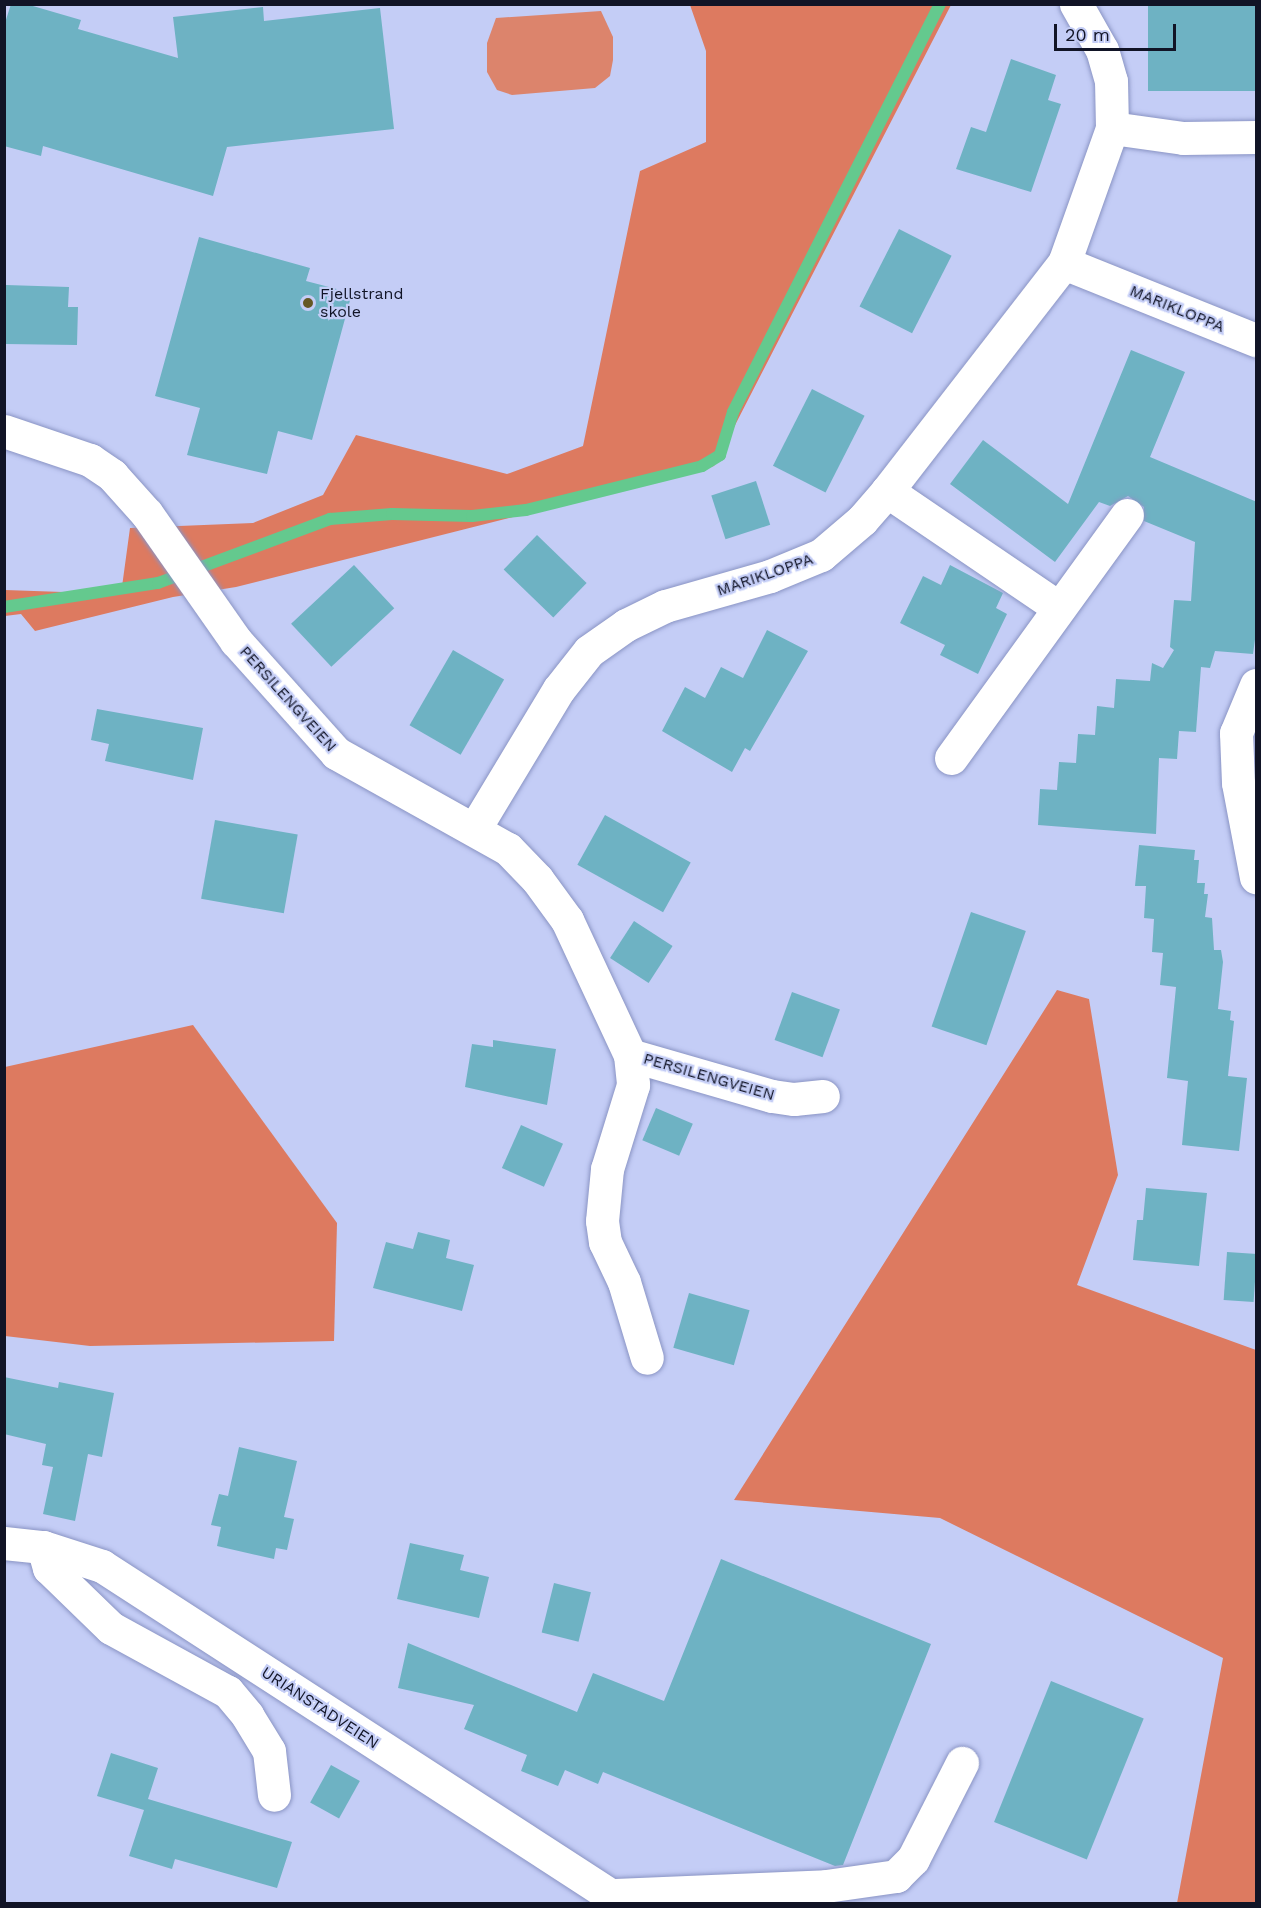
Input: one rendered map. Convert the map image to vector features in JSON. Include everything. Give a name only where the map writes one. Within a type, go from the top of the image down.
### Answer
[{"type":"street","name":"MARIKLOPPA","points":[[475,828],[559,689],[583,657],[606,636],[665,606],[770,576],[821,555],[861,520],[887,490],[1064,263],[1112,128],[1111,81],[1102,50],[1076,4]]},
{"type":"street","points":[[1112,128],[1194,139],[1257,137]]},
{"type":"street","name":"MARIKLOPPA","points":[[1064,263],[1257,340]]},
{"type":"street","name":"PERSILENGVEIEN","points":[[4,431],[90,460],[112,475],[147,514],[236,641],[336,753],[475,828],[508,849],[537,879],[567,920],[630,1055],[633,1085],[607,1169],[602,1221],[604,1242],[624,1282],[647,1358]]},
{"type":"street","points":[[887,490],[1059,608]]},
{"type":"street","points":[[951,758],[1127,515]]},
{"type":"street","points":[[1257,685],[1236,733],[1238,783],[1257,877]]},
{"type":"street","name":"PERSILENGVEIEN","points":[[630,1055],[772,1096],[794,1099],[823,1096]]},
{"type":"street","name":"URIANSTADVEIEN","points":[[4,1543],[43,1547],[102,1566],[619,1899]]},
{"type":"street","points":[[43,1547],[49,1568],[111,1628],[228,1692],[247,1715],[269,1751],[274,1795]]},
{"type":"street","points":[[619,1899],[826,1886],[896,1876],[913,1859],[962,1763]]},
{"type":"shaded area","points":[[690,5],[951,5],[714,466],[236,587],[173,597],[35,631],[21,614],[5,616],[5,590],[121,594],[130,528],[253,523],[323,495],[356,435],[507,474],[583,446],[640,171],[706,142],[706,51]]},
{"type":"shaded area","points":[[601,11],[613,37],[613,60],[610,76],[595,88],[512,95],[497,90],[487,72],[487,43],[496,18]]},
{"type":"shaded area","points":[[1057,990],[1089,999],[1118,1175],[1077,1285],[1256,1350],[1256,1903],[1177,1903],[1223,1658],[940,1518],[734,1500]]},
{"type":"shaded area","points":[[193,1025],[337,1223],[334,1341],[90,1346],[5,1336],[5,1067]]},
{"type":"building","points":[[11,4],[26,4],[81,20],[78,29],[178,58],[173,17],[263,7],[264,21],[380,8],[394,129],[227,147],[213,196],[43,146],[41,156],[4,146],[4,26]]},
{"type":"building","points":[[1148,5],[1256,5],[1256,91],[1148,91]]},
{"type":"building","points":[[1011,59],[1056,75],[1048,100],[1061,104],[1031,192],[956,169],[971,127],[986,132]]},
{"type":"building","points":[[899,229],[952,256],[912,333],[860,307]]},
{"type":"building","points":[[199,237],[310,268],[306,281],[352,293],[312,440],[278,431],[267,474],[187,455],[200,408],[155,396]]},
{"type":"building","points":[[6,285],[69,287],[68,307],[78,307],[77,345],[5,344]]},
{"type":"building","points":[[1131,350],[1185,372],[1150,457],[1257,502],[1257,625],[1253,654],[1215,651],[1210,668],[1201,667],[1196,732],[1179,731],[1177,759],[1159,758],[1156,834],[1038,825],[1040,789],[1057,790],[1059,762],[1076,763],[1078,734],[1095,735],[1097,706],[1114,708],[1116,679],[1150,681],[1152,663],[1163,668],[1174,650],[1170,647],[1174,600],[1191,601],[1195,542],[1144,521],[1144,507],[1128,496],[1110,506],[1099,502],[1055,562],[950,484],[983,440],[1068,504]]},
{"type":"building","points":[[812,389],[865,416],[826,492],[773,466]]},
{"type":"building","points":[[756,481],[770,525],[726,539],[711,496]]},
{"type":"building","points":[[537,535],[587,583],[553,617],[504,570]]},
{"type":"building","points":[[354,565],[394,608],[331,667],[291,624]]},
{"type":"building","points":[[950,565],[1003,593],[996,608],[1007,614],[978,674],[940,655],[945,645],[900,623],[923,576],[941,585]]},
{"type":"building","points":[[767,630],[808,651],[750,751],[745,748],[732,772],[662,731],[685,687],[705,698],[721,667],[743,678]]},
{"type":"building","points":[[453,650],[504,680],[461,755],[410,725]]},
{"type":"building","points":[[97,709],[203,728],[193,780],[105,761],[109,744],[91,740]]},
{"type":"building","points":[[605,815],[691,863],[663,912],[577,865]]},
{"type":"building","points":[[215,820],[298,835],[284,913],[201,899]]},
{"type":"building","points":[[1139,845],[1195,850],[1194,860],[1199,860],[1197,883],[1205,883],[1204,894],[1208,894],[1205,917],[1212,918],[1214,950],[1221,950],[1223,962],[1218,1009],[1231,1011],[1230,1020],[1234,1021],[1228,1076],[1247,1078],[1239,1151],[1182,1145],[1188,1081],[1167,1078],[1176,987],[1160,985],[1163,953],[1152,952],[1154,919],[1144,918],[1146,886],[1135,886]]},
{"type":"building","points":[[971,912],[1026,931],[986,1045],[932,1026]]},
{"type":"building","points":[[634,921],[673,946],[649,983],[610,958]]},
{"type":"building","points":[[792,992],[840,1009],[822,1057],[775,1040]]},
{"type":"building","points":[[493,1040],[556,1049],[547,1105],[465,1087],[472,1044],[493,1047]]},
{"type":"building","points":[[656,1108],[693,1124],[679,1156],[642,1140]]},
{"type":"building","points":[[521,1125],[563,1144],[544,1187],[502,1168]]},
{"type":"building","points":[[1146,1188],[1207,1193],[1199,1266],[1133,1260],[1137,1220],[1143,1220]]},
{"type":"building","points":[[418,1232],[450,1240],[446,1258],[474,1265],[462,1311],[373,1288],[386,1242],[413,1249]]},
{"type":"building","points":[[1227,1252],[1256,1254],[1254,1302],[1224,1300]]},
{"type":"building","points":[[689,1293],[750,1310],[734,1365],[673,1348]]},
{"type":"building","points":[[4,1377],[58,1388],[59,1382],[114,1393],[102,1457],[88,1454],[75,1521],[43,1514],[53,1467],[42,1465],[46,1444],[4,1434]]},
{"type":"building","points":[[239,1447],[297,1461],[284,1517],[294,1519],[287,1550],[276,1548],[274,1559],[217,1546],[221,1527],[211,1525],[219,1494],[228,1496]]},
{"type":"building","points":[[410,1543],[464,1555],[460,1570],[489,1577],[479,1618],[397,1599]]},
{"type":"building","points":[[721,1559],[931,1644],[843,1865],[835,1866],[603,1772],[598,1784],[565,1770],[558,1786],[521,1771],[527,1755],[464,1729],[474,1705],[398,1688],[408,1643],[577,1712],[593,1673],[664,1701]]},
{"type":"building","points":[[554,1583],[591,1592],[579,1642],[542,1632]]},
{"type":"building","points":[[1051,1681],[1144,1718],[1087,1859],[994,1822]]},
{"type":"building","points":[[111,1753],[158,1768],[148,1799],[292,1842],[277,1888],[175,1859],[172,1869],[129,1856],[144,1810],[97,1796]]},
{"type":"building","points":[[331,1765],[360,1781],[339,1819],[310,1803]]},
{"type":"waterway","points":[[4,607],[158,583],[330,519],[392,514],[472,516],[526,510],[702,466],[720,455],[733,412],[940,4]]},
{"type":"place","name":"Fjellstrand skole","points":[[308,303]]}]
